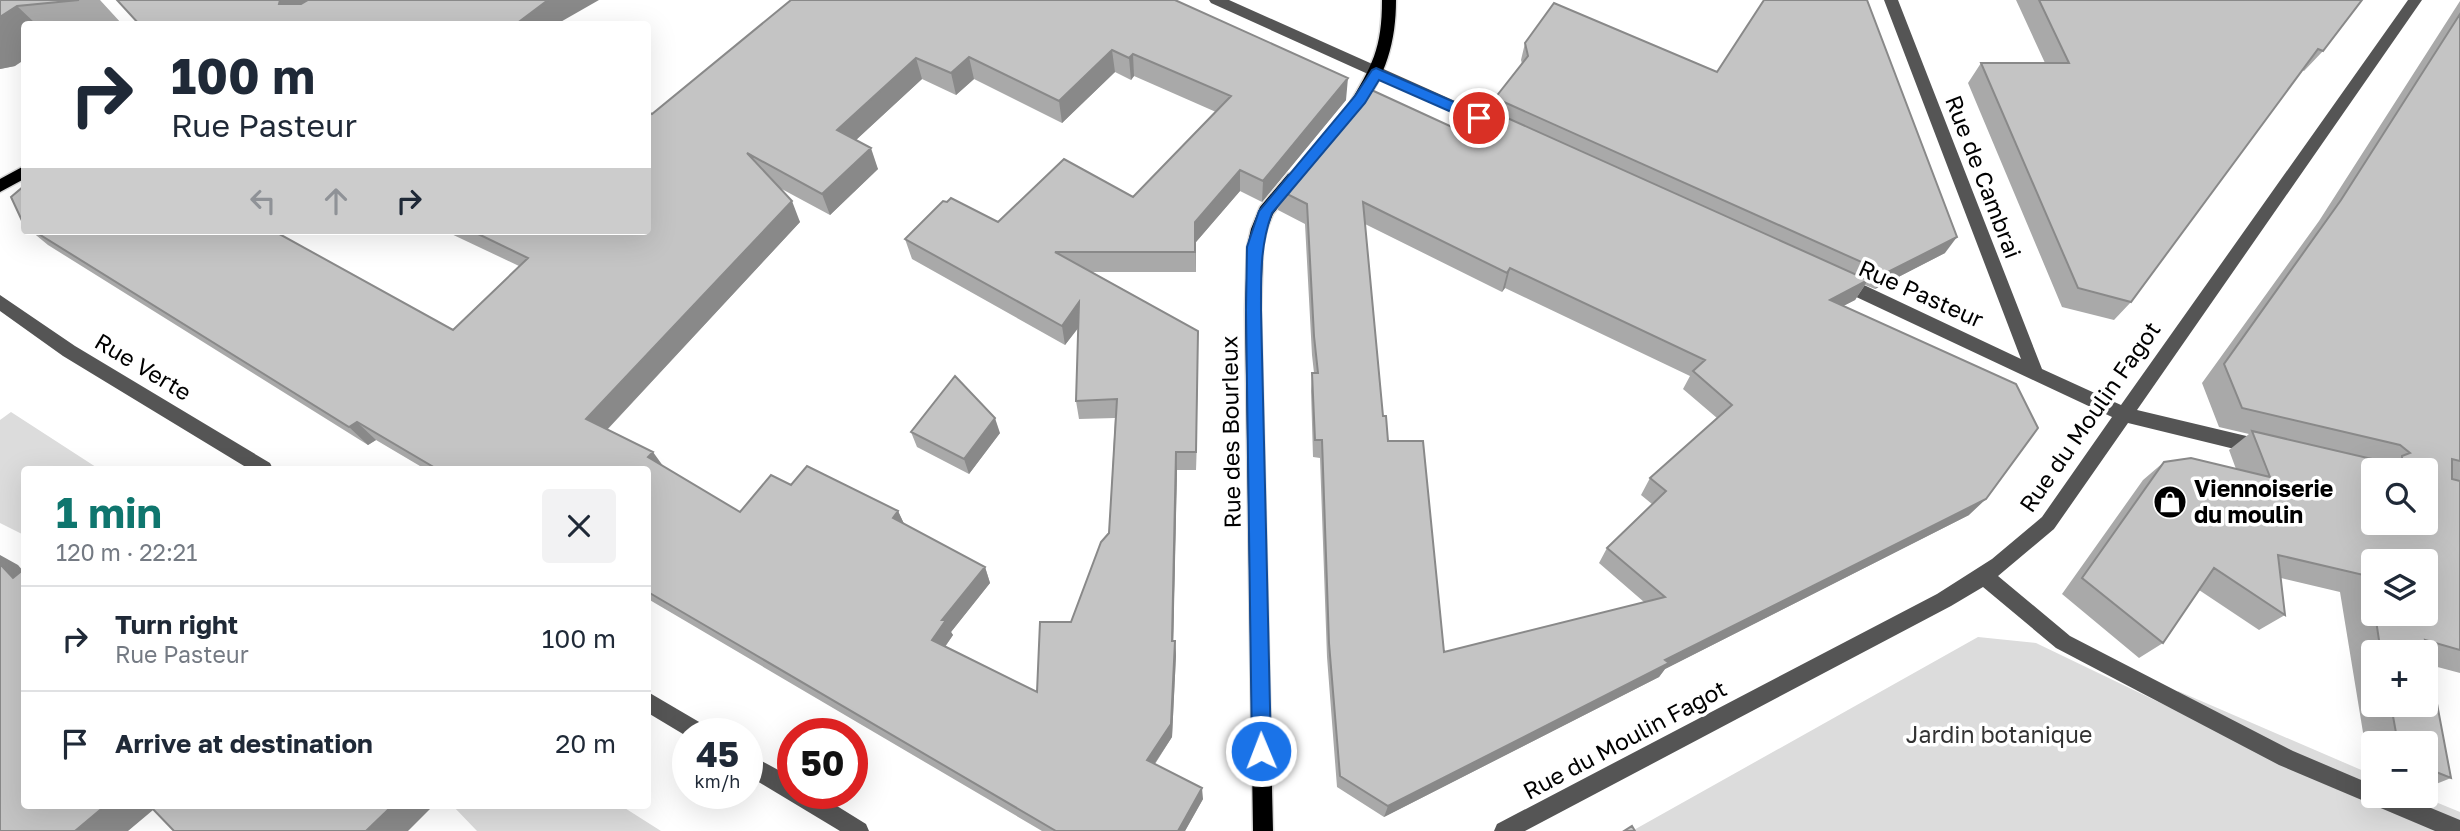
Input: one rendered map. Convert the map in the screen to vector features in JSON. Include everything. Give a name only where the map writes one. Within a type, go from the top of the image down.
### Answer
[{"type":"main road","points":[[1342,120],[1364,94],[1376,73],[1388,41],[1390,0]]},
{"type":"main road","name":"Rue des Bourleux","points":[[1263,831],[1253,324],[1255,247],[1266,211],[1307,162]]},
{"type":"main road","points":[[0,186],[21,174]]},
{"type":"street","points":[[1216,0],[1517,136]]},
{"type":"street","name":"Rue de Cambrai","points":[[1891,0],[2034,370]]},
{"type":"street","name":"Rue du Moulin Fagot","points":[[1504,831],[1944,600],[1984,576],[2025,545],[2048,523],[2415,0]]},
{"type":"street","name":"Rue Pasteur","points":[[1829,277],[2034,370],[2122,414],[2279,452]]},
{"type":"street","name":"Rue Verte","points":[[0,302],[69,351],[259,466]]},
{"type":"street","points":[[1984,576],[2063,642],[2286,758],[2361,789]]},
{"type":"street","points":[[651,704],[674,718]]},
{"type":"street","points":[[2406,808],[2460,831]]},
{"type":"street","points":[[823,809],[859,831]]},
{"type":"green space","points":[[11,412],[94,466],[21,466],[21,534],[0,523],[0,420]]},
{"type":"green space","name":"Jardin botanique","points":[[1978,637],[2036,643],[2171,708],[2178,691],[2361,770],[2361,808],[2438,808],[2438,803],[2460,812],[2460,831],[1632,831]]},
{"type":"green space","points":[[456,809],[626,809],[661,831],[477,831]]},
{"type":"building","points":[[0,0],[79,0],[17,6],[0,17]]},
{"type":"building","points":[[117,0],[280,0],[279,4],[301,4],[308,0],[548,0],[520,21],[136,21]]},
{"type":"building","points":[[791,0],[1175,0],[1348,78],[1263,181],[1240,170],[1195,222],[1195,252],[1055,252],[1198,331],[1196,452],[1176,452],[1172,641],[1175,641],[1171,724],[1147,760],[1202,788],[1178,831],[1056,831],[868,721],[868,718],[863,718],[651,594],[651,466],[432,466],[357,422],[349,427],[40,235],[281,235],[453,330],[528,258],[480,235],[651,235],[651,114]],"holes":[[[1112,50],[1129,58],[1133,54],[1231,96],[1133,197],[1064,159],[998,222],[951,198],[947,202],[943,201],[905,239],[1062,326],[1079,302],[1076,401],[1117,399],[1109,533],[1101,542],[1071,622],[1040,622],[1037,692],[932,640],[946,620],[942,620],[985,567],[893,518],[898,511],[807,466],[791,485],[771,475],[740,512],[648,457],[653,452],[586,419],[792,201],[747,153],[822,194],[871,148],[837,130],[916,58],[951,73],[969,57],[1059,101]]]},
{"type":"building","points":[[1764,0],[1867,0],[1957,237],[1886,273],[1495,98],[1528,56],[1525,43],[1554,3],[1717,72]]},
{"type":"building","points":[[2039,0],[2362,0],[2323,51],[2318,49],[2131,302],[2078,288],[1981,63],[2069,63]]},
{"type":"building","points":[[2460,14],[2460,461],[2452,459],[2452,479],[2460,481],[2460,650],[2438,644],[2438,640],[2379,640],[2377,626],[2438,626],[2438,549],[2361,549],[2361,574],[2278,555],[2285,615],[2214,568],[2163,643],[2082,578],[2164,462],[2191,458],[2270,477],[2252,431],[2368,458],[2361,458],[2361,535],[2438,535],[2438,458],[2402,458],[2410,453],[2400,445],[2242,408],[2224,364],[2341,200]]},
{"type":"building","points":[[1365,87],[1465,133],[1485,108],[1868,280],[1830,300],[2016,384],[2038,428],[1986,499],[1665,660],[1669,663],[1388,806],[1340,776],[1329,643],[1322,440],[1315,440],[1312,373],[1318,373],[1307,204],[1279,190]],"holes":[[[1363,202],[1507,273],[1510,268],[1705,360],[1693,371],[1732,405],[1650,478],[1666,491],[1607,548],[1665,597],[1444,652],[1423,441],[1388,441],[1386,416],[1383,416]]]},
{"type":"building","points":[[21,189],[21,219],[11,197]]},
{"type":"building","points":[[955,376],[995,418],[964,459],[911,432]]},
{"type":"building","points":[[0,564],[13,578],[21,571],[21,809],[101,809],[75,831],[0,831]]},
{"type":"building","points":[[2438,709],[2451,778],[2438,773],[2438,731],[2396,731],[2393,717],[2438,717]]},
{"type":"building","points":[[153,809],[389,809],[366,831],[174,831]]},
{"type":"place","name":"Viennoiserie du moulin","points":[[2170,502]]},
{"type":"route","points":[[1261,751],[1253,310],[1255,247],[1259,229],[1266,211],[1360,100],[1376,73],[1479,118]]}]
